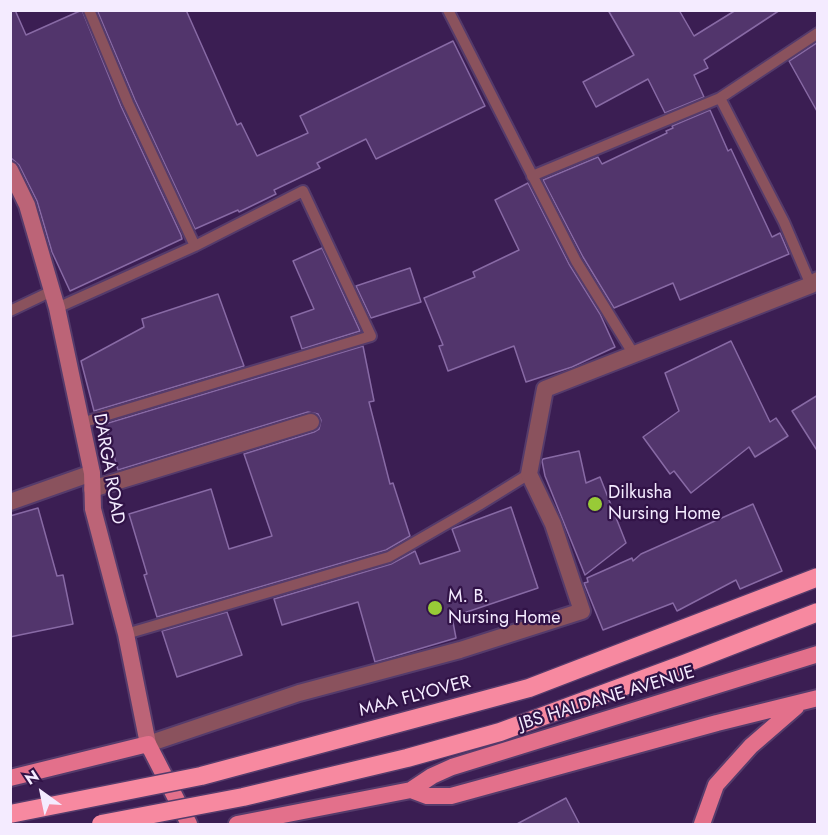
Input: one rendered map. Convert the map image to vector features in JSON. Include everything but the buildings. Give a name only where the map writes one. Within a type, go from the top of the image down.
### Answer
[{"type":"highway","name":"MAA FLYOVER","points":[[10,814],[201,776],[529,688],[818,577]]},
{"type":"highway","points":[[101,825],[243,797],[407,758],[500,732],[818,612]]},
{"type":"main road","name":"DARGA ROAD","points":[[10,170],[27,206],[57,308],[92,481],[93,509],[126,634],[148,744]]},
{"type":"main road","name":"JBS HALDANE AVENUE","points":[[237,825],[411,790],[432,776],[452,767],[818,654]]},
{"type":"main road","points":[[702,825],[716,785],[751,746],[780,719],[811,700]]},
{"type":"main road","name":"JBS HALDANE AVENUE","points":[[411,790],[427,796],[450,796],[811,700]]},
{"type":"main road","points":[[10,778],[148,744],[189,825]]},
{"type":"street","points":[[148,744],[299,693],[460,650],[582,611],[553,524],[529,474],[544,389],[814,282]]},
{"type":"street","points":[[10,502],[311,422]]},
{"type":"lane","points":[[89,10],[128,102],[195,246]]},
{"type":"lane","points":[[448,11],[576,261],[633,353]]},
{"type":"lane","points":[[532,176],[720,98],[818,33]]},
{"type":"lane","points":[[720,98],[814,282]]},
{"type":"lane","points":[[57,308],[195,246],[303,191],[371,336],[81,423]]},
{"type":"lane","points":[[10,311],[52,291]]},
{"type":"lane","points":[[126,634],[389,557],[529,474]]},
{"type":"place","name":"Dilkusha Nursing Home","points":[[595,504]]},
{"type":"place","name":"M. B. Nursing Home","points":[[435,608]]}]
